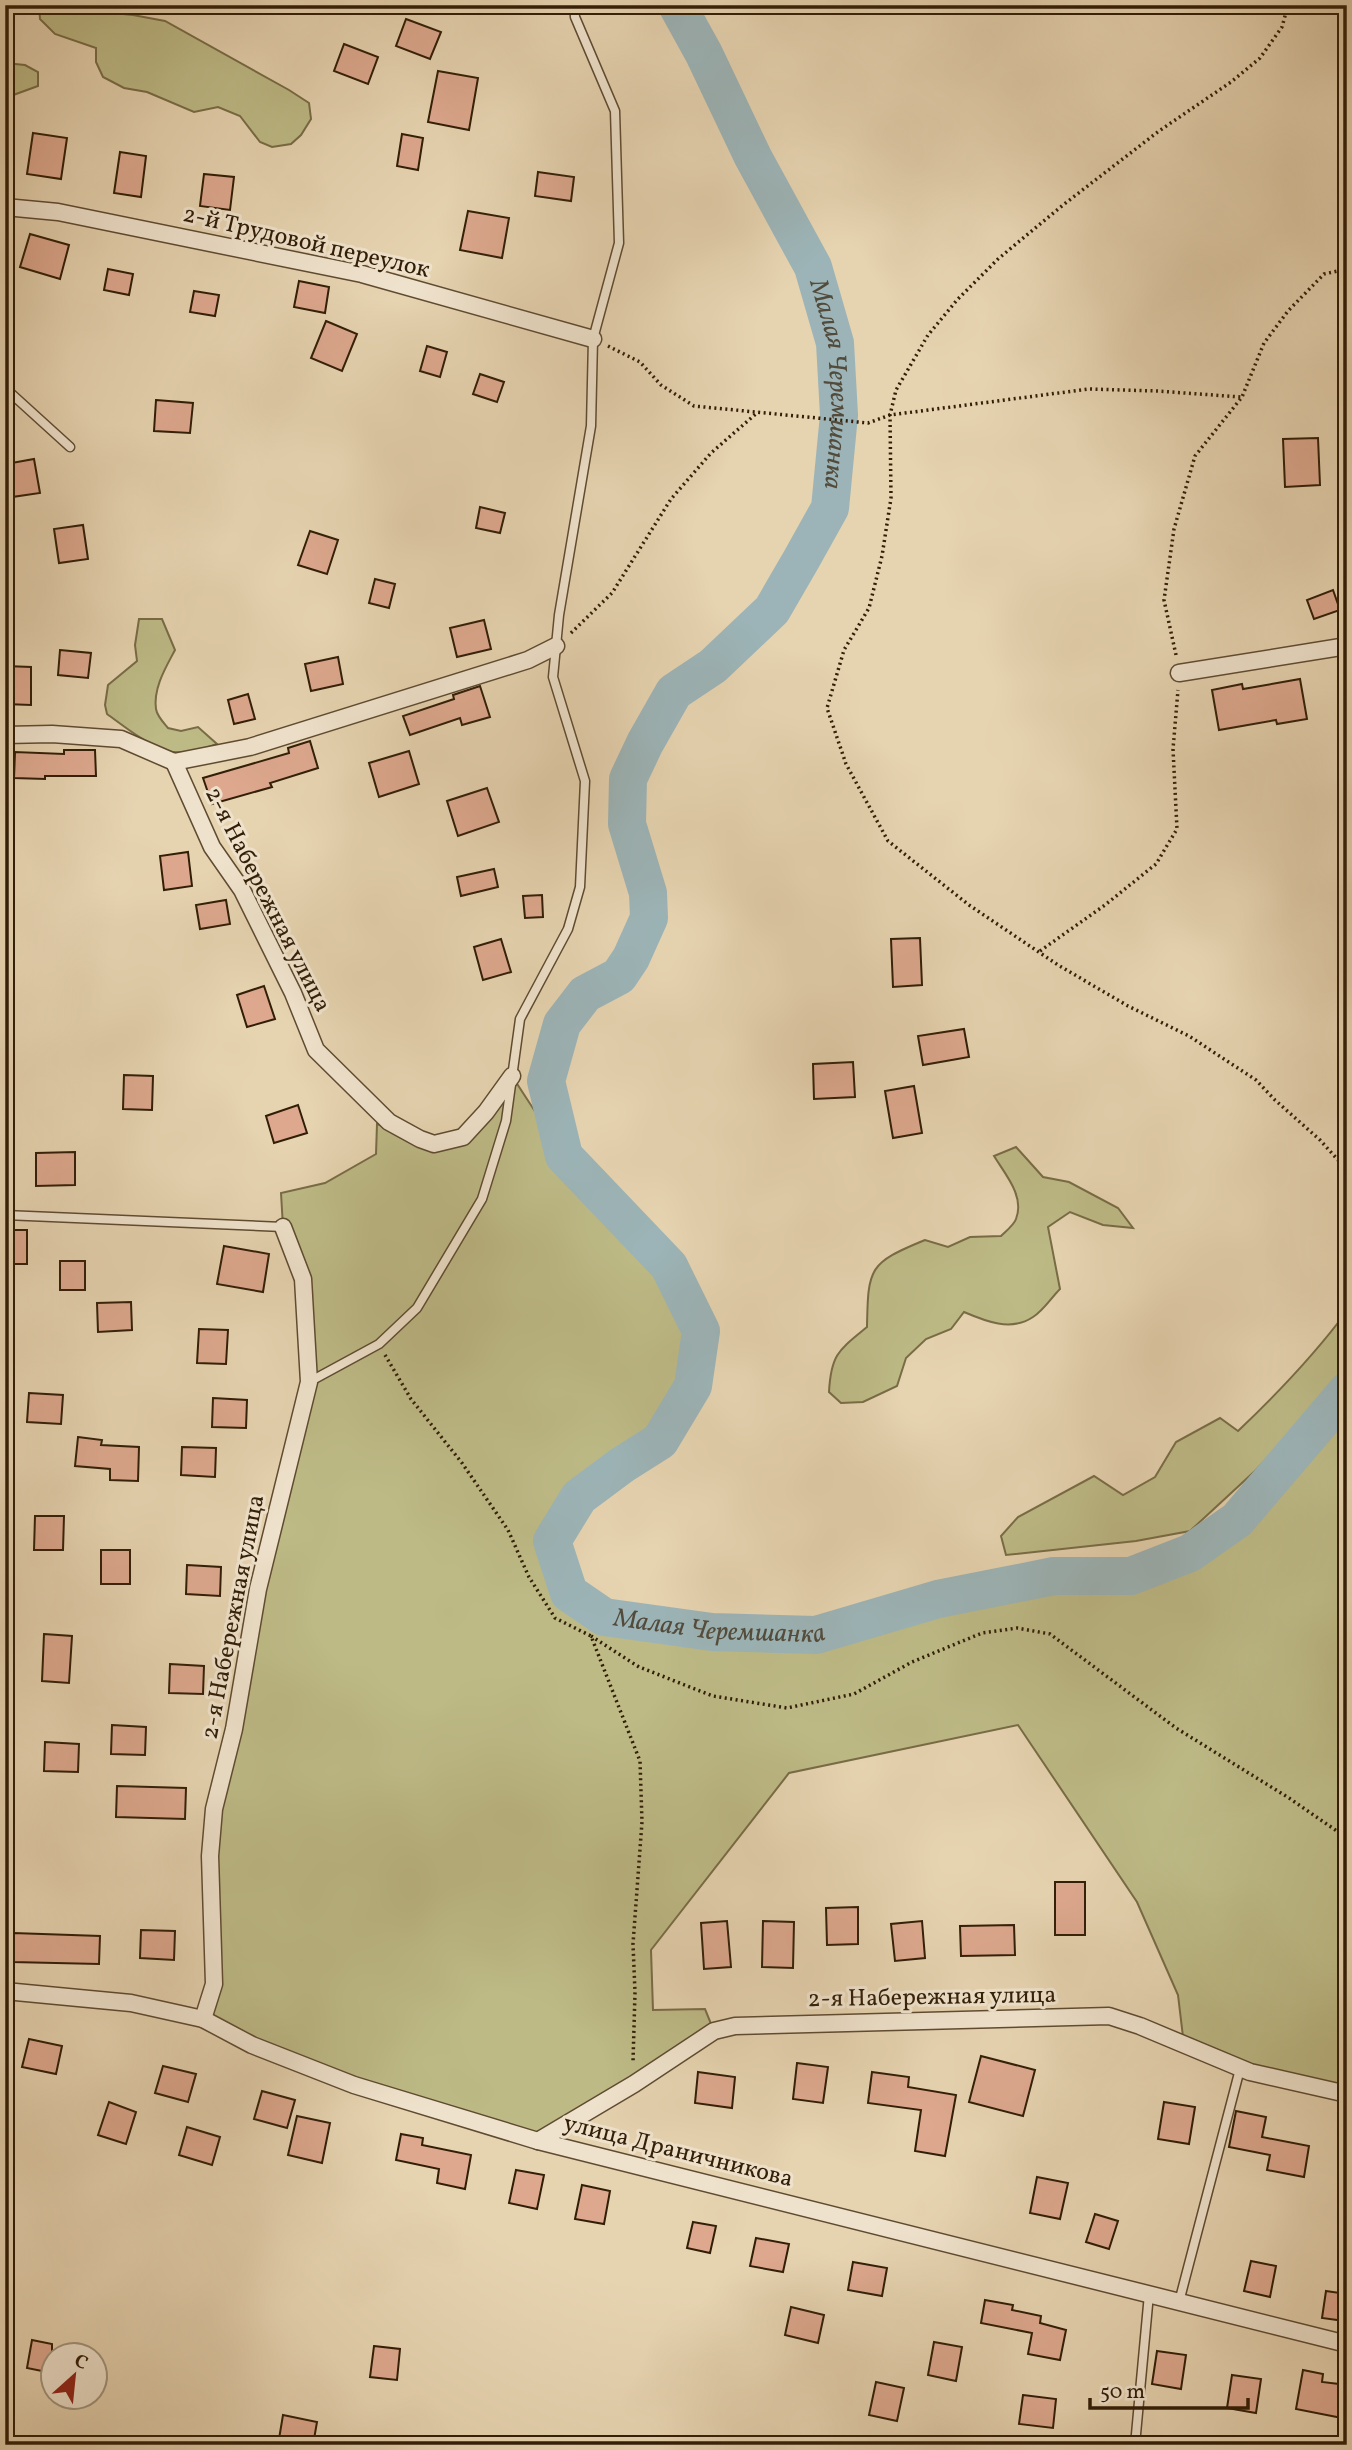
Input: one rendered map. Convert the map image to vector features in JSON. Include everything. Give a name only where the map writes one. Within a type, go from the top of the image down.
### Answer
[{"type":"street","name":"2-й Трудовой переулок","points":[[5,207],[58,212],[362,274],[593,339]]},
{"type":"street","points":[[5,735],[52,734],[121,739],[174,762],[250,747],[527,660],[556,646]]},
{"type":"street","points":[[1180,673],[1347,646]]},
{"type":"street","name":"2-я Набережная улица","points":[[174,762],[212,847],[242,890],[293,993],[316,1050],[389,1122],[434,1144],[463,1137],[486,1112],[512,1076]]},
{"type":"street","name":"2-я Набережная улица","points":[[203,2019],[214,1984],[210,1856],[214,1809],[234,1729],[258,1589],[309,1382],[303,1279],[283,1227]]},
{"type":"street","name":"улица Драничникова","points":[[5,1991],[131,2003],[203,2019],[252,2045],[354,2085],[538,2141],[1347,2344]]},
{"type":"street","name":"2-я Набережная улица","points":[[538,2141],[634,2084],[714,2031],[735,2026],[1109,2016],[1140,2026],[1240,2069],[1347,2094]]},
{"type":"lane","points":[[309,1382],[379,1344],[417,1308],[482,1199],[506,1121],[520,1019],[568,929],[580,887],[585,781],[553,677],[591,426],[593,339],[619,243],[615,111],[575,17],[574,5]]},
{"type":"lane","points":[[5,388],[70,447]]},
{"type":"lane","points":[[5,1215],[283,1227]]},
{"type":"lane","points":[[1179,2302],[1240,2069]]},
{"type":"lane","points":[[1135,2445],[1149,2294]]},
{"type":"path","points":[[1288,5],[1282,27],[1260,58],[1231,82],[1159,131],[998,259],[957,300],[928,335],[896,390],[890,415],[891,499],[882,556],[869,608],[844,650],[827,708],[846,764],[888,841],[969,905],[1058,965],[1128,1006],[1189,1036],[1256,1080],[1321,1140],[1347,1170]]},
{"type":"path","points":[[1040,951],[1105,905],[1156,864],[1177,829],[1173,749],[1180,673],[1164,600],[1174,529],[1195,456],[1242,397],[1264,343],[1288,311],[1324,274],[1347,269]]},
{"type":"path","points":[[593,339],[639,362],[661,385],[694,406],[868,423],[890,415],[1089,389],[1242,397]]},
{"type":"path","points":[[556,646],[585,622],[612,593],[671,499],[711,453],[758,412]]},
{"type":"path","points":[[379,1344],[411,1399],[462,1463],[508,1530],[529,1577],[555,1618],[591,1636],[639,1667],[713,1696],[786,1709],[854,1694],[912,1662],[982,1633],[1017,1628],[1050,1634],[1176,1728],[1289,1798],[1347,1838]]},
{"type":"path","points":[[591,1636],[640,1760],[642,1822],[633,1944],[634,2084]]},
{"type":"shaded area","points":[[39,5],[74,5],[72,9],[165,21],[309,103],[311,119],[301,135],[291,144],[272,147],[260,142],[240,116],[218,107],[194,112],[147,92],[124,88],[103,77],[96,62],[96,48],[55,34],[40,19]]},
{"type":"shaded area","points":[[5,63],[25,65],[38,72],[38,86],[5,98]]},
{"type":"shaded area","points":[[139,619],[162,619],[175,650],[156,693],[159,717],[168,728],[181,731],[198,727],[217,744],[186,752],[168,751],[144,740],[107,714],[105,705],[108,685],[137,661],[135,645]]},
{"type":"shaded area","points":[[512,1076],[564,1156],[669,1266],[701,1331],[693,1386],[660,1441],[622,1465],[569,1514],[552,1541],[569,1593],[604,1617],[712,1632],[816,1635],[938,1599],[1054,1576],[1131,1576],[1190,1553],[1237,1520],[1347,1391],[1347,2094],[1184,2045],[1178,1995],[1137,1902],[1018,1725],[789,1773],[651,1950],[653,2010],[705,2009],[714,2031],[538,2141],[428,2109],[203,2019],[214,1984],[210,1856],[309,1382],[303,1279],[283,1227],[281,1193],[325,1183],[376,1154],[377,1124],[434,1144],[463,1137]]},
{"type":"shaded area","points":[[1016,1147],[1043,1177],[1069,1182],[1118,1208],[1133,1228],[1103,1225],[1070,1212],[1048,1227],[1060,1289],[1037,1314],[1016,1324],[998,1324],[964,1312],[951,1329],[926,1339],[906,1358],[897,1386],[863,1402],[841,1403],[829,1392],[832,1369],[843,1348],[867,1327],[869,1291],[875,1270],[892,1255],[925,1240],[948,1247],[970,1237],[1001,1236],[1015,1221],[1018,1202],[994,1156]]},
{"type":"shaded area","points":[[1347,1311],[1347,1366],[1316,1405],[1256,1470],[1190,1531],[1136,1541],[1006,1555],[1001,1536],[1018,1517],[1094,1476],[1123,1495],[1155,1477],[1176,1442],[1220,1418],[1238,1431],[1295,1373]]},
{"type":"building","points":[[406,19],[441,32],[430,59],[396,46]]},
{"type":"building","points":[[344,44],[378,57],[368,84],[334,71]]},
{"type":"building","points":[[438,71],[478,78],[469,130],[428,122]]},
{"type":"building","points":[[33,133],[67,138],[61,179],[27,174]]},
{"type":"building","points":[[402,134],[423,138],[418,170],[397,166]]},
{"type":"building","points":[[120,152],[146,156],[141,197],[114,193]]},
{"type":"building","points":[[538,172],[574,177],[571,201],[535,196]]},
{"type":"building","points":[[204,174],[234,177],[230,210],[200,206]]},
{"type":"building","points":[[468,211],[509,218],[502,258],[460,250]]},
{"type":"building","points":[[30,234],[69,245],[60,279],[20,267]]},
{"type":"building","points":[[108,269],[133,274],[129,295],[104,290]]},
{"type":"building","points":[[299,281],[329,287],[325,313],[294,307]]},
{"type":"building","points":[[194,291],[219,295],[215,316],[190,312]]},
{"type":"building","points":[[326,321],[357,334],[342,371],[311,358]]},
{"type":"building","points":[[427,346],[447,352],[440,377],[420,371]]},
{"type":"building","points":[[480,374],[504,382],[497,402],[473,394]]},
{"type":"building","points":[[156,400],[193,403],[190,433],[154,431]]},
{"type":"building","points":[[1318,438],[1320,485],[1285,487],[1283,439]]},
{"type":"building","points":[[34,459],[40,493],[12,497],[6,464]]},
{"type":"building","points":[[480,507],[505,513],[500,533],[476,528]]},
{"type":"building","points":[[83,525],[88,559],[59,563],[54,529]]},
{"type":"building","points":[[310,531],[338,540],[327,574],[298,565]]},
{"type":"building","points":[[375,579],[395,584],[389,608],[369,603]]},
{"type":"building","points":[[1333,590],[1340,610],[1314,619],[1307,600]]},
{"type":"building","points":[[484,620],[491,649],[457,657],[450,628]]},
{"type":"building","points":[[60,650],[91,653],[88,678],[58,675]]},
{"type":"building","points":[[338,657],[343,684],[311,691],[305,664]]},
{"type":"building","points":[[5,666],[31,667],[31,705],[5,704]]},
{"type":"building","points":[[1300,679],[1307,719],[1277,724],[1276,720],[1219,730],[1212,690],[1242,684],[1243,689]]},
{"type":"building","points":[[480,686],[490,717],[462,725],[460,718],[410,735],[403,716],[454,699],[453,695]]},
{"type":"building","points":[[248,694],[255,719],[234,724],[228,700]]},
{"type":"building","points":[[310,741],[318,768],[270,783],[272,787],[212,804],[203,778],[289,753],[288,748]]},
{"type":"building","points":[[64,750],[95,750],[96,776],[14,778],[15,752],[64,754]]},
{"type":"building","points":[[409,751],[419,784],[379,797],[369,763]]},
{"type":"building","points":[[487,788],[499,822],[458,836],[447,801]]},
{"type":"building","points":[[188,852],[192,886],[164,890],[160,856]]},
{"type":"building","points":[[494,869],[498,887],[461,896],[457,877]]},
{"type":"building","points":[[542,895],[543,917],[525,918],[523,896]]},
{"type":"building","points":[[226,900],[230,924],[200,929],[196,905]]},
{"type":"building","points":[[920,938],[922,985],[893,987],[891,939]]},
{"type":"building","points":[[501,939],[511,972],[483,980],[474,947]]},
{"type":"building","points":[[264,986],[275,1019],[247,1027],[237,995]]},
{"type":"building","points":[[964,1029],[969,1057],[923,1065],[918,1036]]},
{"type":"building","points":[[853,1062],[855,1097],[814,1099],[813,1064]]},
{"type":"building","points":[[124,1075],[153,1076],[152,1110],[123,1109]]},
{"type":"building","points":[[914,1086],[922,1133],[893,1138],[885,1091]]},
{"type":"building","points":[[298,1105],[307,1133],[274,1143],[266,1116]]},
{"type":"building","points":[[75,1152],[75,1185],[36,1186],[36,1153]]},
{"type":"building","points":[[5,1230],[27,1230],[27,1264],[5,1264]]},
{"type":"building","points":[[224,1246],[269,1254],[263,1292],[217,1284]]},
{"type":"building","points":[[60,1261],[85,1261],[85,1290],[60,1290]]},
{"type":"building","points":[[131,1302],[132,1330],[98,1332],[97,1303]]},
{"type":"building","points":[[199,1329],[228,1330],[226,1364],[197,1363]]},
{"type":"building","points":[[29,1393],[63,1395],[61,1424],[27,1422]]},
{"type":"building","points":[[213,1398],[247,1400],[246,1428],[212,1427]]},
{"type":"building","points":[[78,1437],[102,1440],[101,1445],[139,1447],[138,1481],[110,1480],[110,1469],[75,1466]]},
{"type":"building","points":[[182,1447],[216,1448],[215,1477],[181,1475]]},
{"type":"building","points":[[35,1516],[64,1516],[63,1550],[34,1550]]},
{"type":"building","points":[[101,1550],[130,1550],[130,1584],[101,1584]]},
{"type":"building","points":[[187,1565],[221,1567],[220,1596],[186,1594]]},
{"type":"building","points":[[44,1634],[72,1636],[69,1683],[42,1681]]},
{"type":"building","points":[[170,1664],[204,1666],[203,1694],[169,1693]]},
{"type":"building","points":[[112,1725],[146,1727],[145,1755],[111,1754]]},
{"type":"building","points":[[45,1742],[79,1744],[78,1772],[44,1771]]},
{"type":"building","points":[[117,1786],[186,1788],[185,1819],[116,1817]]},
{"type":"building","points":[[1055,1882],[1085,1882],[1085,1935],[1055,1935]]},
{"type":"building","points":[[858,1907],[858,1944],[827,1945],[826,1908]]},
{"type":"building","points":[[727,1921],[731,1967],[704,1969],[701,1923]]},
{"type":"building","points":[[763,1921],[794,1922],[793,1968],[762,1967]]},
{"type":"building","points":[[922,1921],[925,1958],[895,1961],[891,1924]]},
{"type":"building","points":[[1014,1925],[1015,1955],[961,1956],[960,1926]]},
{"type":"building","points":[[141,1930],[175,1931],[174,1960],[140,1958]]},
{"type":"building","points":[[13,1933],[100,1936],[99,1964],[12,1962]]},
{"type":"building","points":[[29,2039],[62,2046],[56,2074],[22,2067]]},
{"type":"building","points":[[981,2056],[1035,2070],[1023,2116],[969,2102]]},
{"type":"building","points":[[797,2063],[828,2067],[823,2103],[793,2099]]},
{"type":"building","points":[[163,2066],[196,2074],[188,2102],[155,2093]]},
{"type":"building","points":[[698,2072],[735,2077],[732,2108],[695,2103]]},
{"type":"building","points":[[872,2072],[909,2077],[908,2087],[956,2095],[945,2156],[915,2151],[921,2110],[868,2103]]},
{"type":"building","points":[[262,2091],[295,2100],[287,2128],[254,2119]]},
{"type":"building","points":[[109,2102],[136,2112],[126,2144],[98,2135]]},
{"type":"building","points":[[1164,2102],[1195,2107],[1189,2144],[1158,2139]]},
{"type":"building","points":[[1236,2111],[1266,2117],[1262,2137],[1309,2146],[1304,2177],[1267,2170],[1270,2155],[1229,2147]]},
{"type":"building","points":[[297,2116],[330,2123],[322,2163],[288,2155]]},
{"type":"building","points":[[187,2127],[220,2137],[212,2165],[179,2155]]},
{"type":"building","points":[[401,2134],[423,2138],[422,2145],[471,2155],[465,2189],[437,2183],[439,2169],[396,2160]]},
{"type":"building","points":[[516,2170],[544,2175],[537,2209],[509,2203]]},
{"type":"building","points":[[1037,2177],[1068,2183],[1060,2219],[1030,2213]]},
{"type":"building","points":[[582,2185],[610,2191],[604,2224],[575,2219]]},
{"type":"building","points":[[1095,2214],[1118,2221],[1109,2249],[1086,2242]]},
{"type":"building","points":[[693,2222],[716,2226],[710,2253],[687,2248]]},
{"type":"building","points":[[756,2238],[789,2244],[783,2272],[750,2266]]},
{"type":"building","points":[[1251,2261],[1276,2266],[1270,2297],[1244,2291]]},
{"type":"building","points":[[853,2262],[887,2268],[882,2296],[848,2290]]},
{"type":"building","points":[[1326,2291],[1347,2294],[1345,2321],[1322,2318]]},
{"type":"building","points":[[985,2300],[1013,2305],[1012,2310],[1041,2316],[1040,2323],[1066,2330],[1060,2360],[1028,2354],[1032,2333],[981,2323]]},
{"type":"building","points":[[791,2307],[824,2315],[818,2343],[785,2335]]},
{"type":"building","points":[[32,2340],[42,2342],[38,2342],[38,2370],[27,2368]]},
{"type":"building","points":[[934,2342],[962,2347],[956,2381],[928,2375]]},
{"type":"building","points":[[374,2346],[400,2349],[397,2380],[370,2377]]},
{"type":"building","points":[[1157,2351],[1186,2355],[1181,2389],[1152,2384]]},
{"type":"building","points":[[1303,2370],[1323,2374],[1322,2382],[1347,2385],[1347,2419],[1296,2409]]},
{"type":"building","points":[[1232,2375],[1261,2379],[1256,2413],[1227,2408]]},
{"type":"building","points":[[876,2382],[904,2388],[897,2421],[869,2415]]},
{"type":"building","points":[[1023,2395],[1056,2399],[1053,2428],[1019,2424]]},
{"type":"building","points":[[283,2415],[317,2422],[313,2445],[278,2445]]},
{"type":"waterway","name":"Малая Черемшанка","points":[[677,5],[704,54],[753,157],[813,267],[835,343],[839,415],[830,508],[801,560],[772,610],[713,666],[674,692],[628,779],[627,824],[648,893],[649,918],[631,958],[619,976],[585,994],[562,1024],[546,1081],[564,1156],[669,1266],[701,1331],[693,1386],[660,1441],[579,1497],[552,1541],[569,1593],[604,1617],[712,1632],[816,1635],[938,1599],[1054,1576],[1131,1576],[1190,1553],[1237,1520],[1347,1391]]}]
